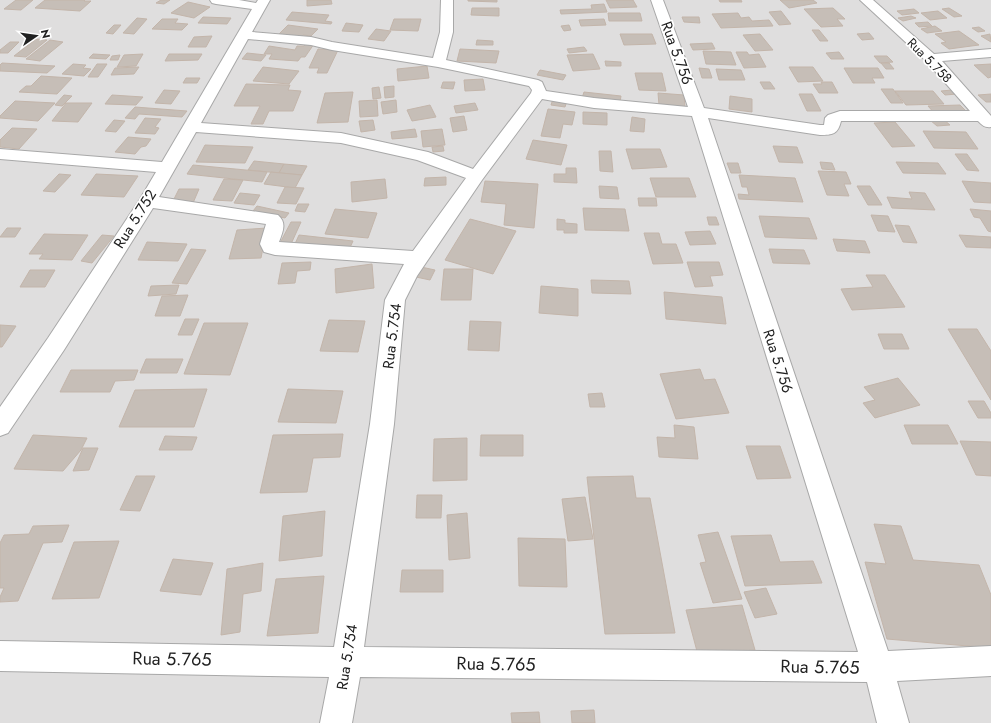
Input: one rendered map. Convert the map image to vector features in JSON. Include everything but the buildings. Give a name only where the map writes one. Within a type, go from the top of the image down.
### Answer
[{"type":"street","points":[[216,0],[262,3]]},
{"type":"street","points":[[438,63],[445,43],[448,25],[447,0]]},
{"type":"street","name":"Rua 5.756","points":[[657,0],[698,112],[878,667],[893,723]]},
{"type":"street","name":"Rua 5.758","points":[[866,0],[931,58],[987,120]]},
{"type":"street","name":"Rua 5.752","points":[[0,426],[56,344],[148,201],[262,3]]},
{"type":"street","points":[[243,35],[312,41],[332,46],[438,63],[533,83],[539,87],[538,94],[594,103],[698,112],[828,130],[832,127],[833,118],[840,116],[987,120]]},
{"type":"street","points":[[931,58],[991,53]]},
{"type":"street","name":"Rua 5.754","points":[[336,723],[347,662],[382,424],[395,300],[408,273],[418,258],[476,176],[538,94]]},
{"type":"street","points":[[190,127],[341,138],[422,156],[476,176]]},
{"type":"street","points":[[0,154],[166,168]]},
{"type":"street","points":[[148,201],[272,219],[275,222],[275,228],[269,244],[271,247],[275,248],[418,258]]},
{"type":"street","name":"Rua 5.765","points":[[0,656],[347,662],[878,667],[991,661]]},
{"type":"shaded area","points":[[0,0],[991,0],[991,723],[0,723]]}]
